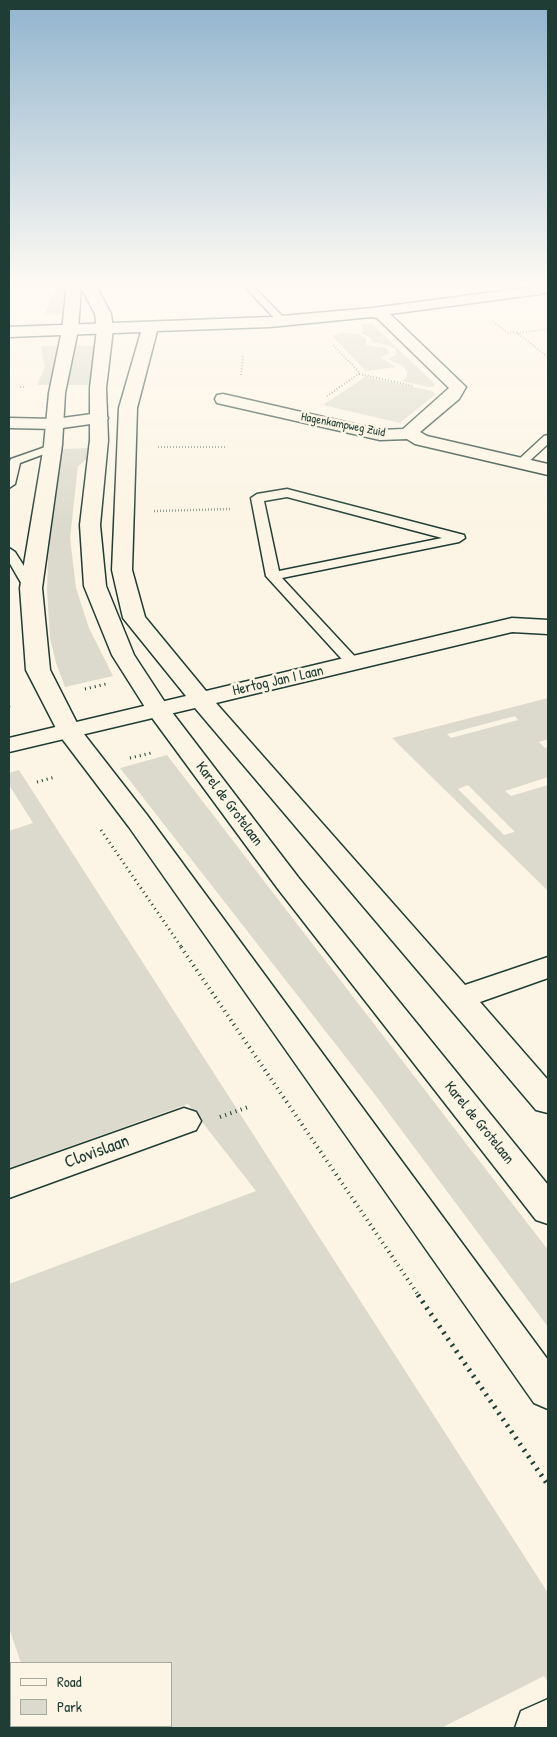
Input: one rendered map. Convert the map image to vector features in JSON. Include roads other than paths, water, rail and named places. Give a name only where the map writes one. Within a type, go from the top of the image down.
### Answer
[{"type":"street","points":[[63,366],[57,393],[56,418],[31,588],[38,670],[70,731],[144,829],[548,1391]]},
{"type":"street","name":"Karel de Grotelaan","points":[[101,366],[98,388],[99,418],[90,525],[95,586],[123,655],[158,710],[288,884],[548,1210]]},
{"type":"street","points":[[139,366],[128,408],[122,570],[134,618],[232,737],[548,1101]]},
{"type":"street","points":[[412,434],[412,428],[453,395],[458,387],[436,366]]},
{"type":"street","name":"Hagenkampweg Zuid","points":[[223,399],[380,435],[412,434],[421,440],[548,469]]},
{"type":"street","points":[[9,412],[56,418]]},
{"type":"street","points":[[9,423],[56,418],[99,418]]},
{"type":"street","name":"Hertog Jan I Laan","points":[[9,745],[512,625],[548,627]]},
{"type":"street","points":[[459,998],[548,967]]},
{"type":"street","name":"Clovislaan","points":[[9,1184],[184,1121]]},
{"type":"street","points":[[538,1728],[548,1722]]},
{"type":"lane","points":[[521,463],[548,438]]},
{"type":"lane","points":[[9,484],[15,461],[52,448]]},
{"type":"lane","points":[[273,576],[459,538],[287,493],[257,498],[273,576],[354,664]]},
{"type":"lane","points":[[9,552],[31,588]]}]
